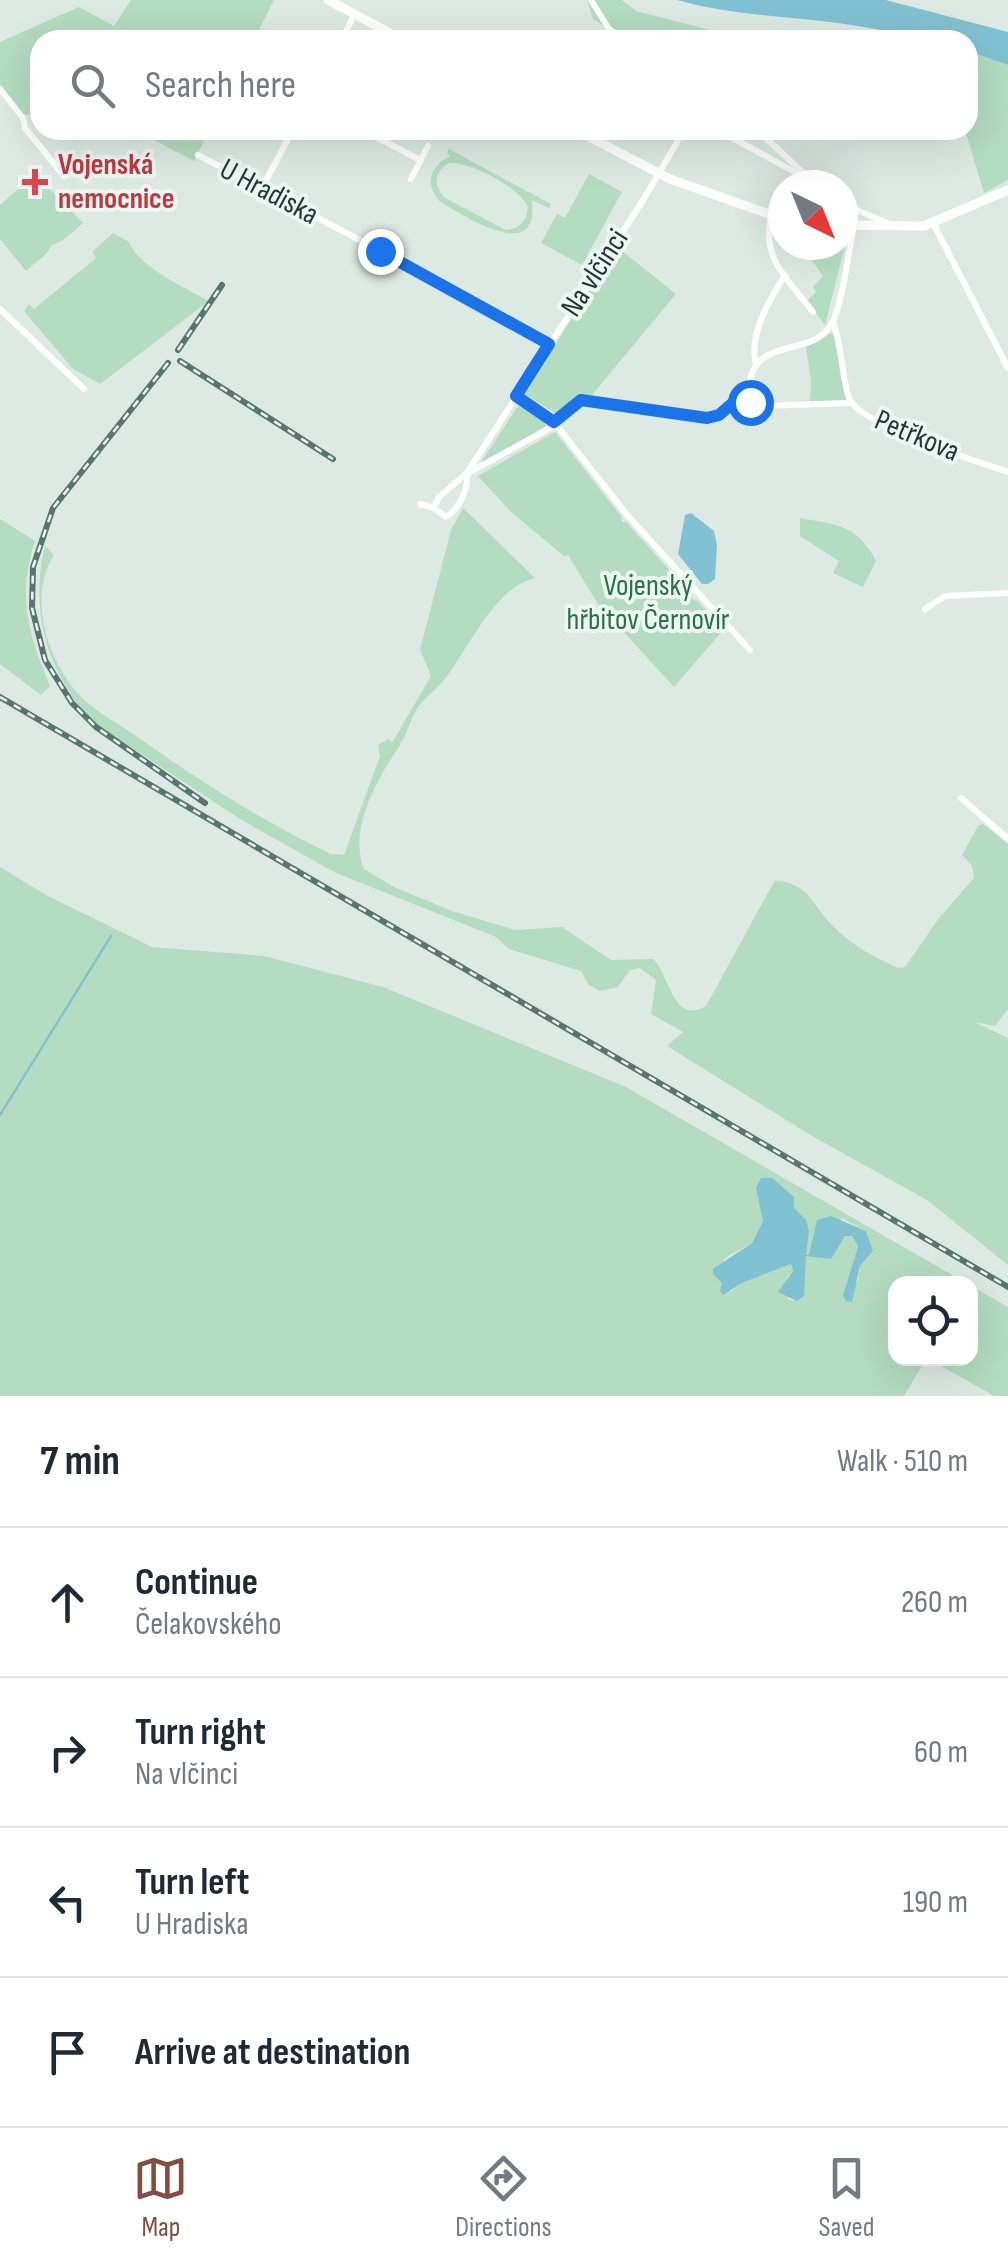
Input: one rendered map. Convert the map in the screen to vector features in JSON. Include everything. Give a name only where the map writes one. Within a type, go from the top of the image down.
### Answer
[{"type":"street","points":[[328,0],[384,30]]},
{"type":"street","points":[[591,0],[610,30]]},
{"type":"street","points":[[346,30],[354,14]]},
{"type":"street","points":[[0,89],[23,118],[30,134]]},
{"type":"street","points":[[35,140],[64,176]]},
{"type":"street","points":[[262,188],[288,140]]},
{"type":"street","points":[[383,140],[420,160]]},
{"type":"street","points":[[595,140],[659,174],[768,215]]},
{"type":"street","name":"Na vlčinci","points":[[467,473],[468,482],[452,513],[446,516],[434,508],[439,497],[467,473],[678,140]]},
{"type":"street","points":[[736,140],[790,170]]},
{"type":"street","points":[[768,140],[799,170]]},
{"type":"street","points":[[411,179],[428,146]]},
{"type":"street","name":"U Hradiska","points":[[198,156],[549,344]]},
{"type":"street","points":[[858,225],[933,224],[1008,190]]},
{"type":"street","points":[[858,209],[890,224]]},
{"type":"street","points":[[933,224],[1008,368]]},
{"type":"street","points":[[775,260],[813,312]]},
{"type":"street","points":[[756,364],[770,354],[823,334],[833,322],[843,260]]},
{"type":"street","points":[[752,403],[749,388],[756,364],[758,329],[785,275]]},
{"type":"street","points":[[0,309],[84,388]]},
{"type":"street","name":"Petřkova","points":[[833,322],[852,402],[864,414],[927,444],[1008,472]]},
{"type":"street","points":[[467,473],[550,428],[575,403],[584,400],[707,418],[719,415],[749,388]]},
{"type":"street","points":[[516,396],[554,422],[628,516],[750,650]]},
{"type":"street","points":[[741,396],[762,406],[852,402]]},
{"type":"street","points":[[420,504],[434,508]]},
{"type":"street","points":[[925,609],[945,596],[1008,593]]},
{"type":"street","points":[[961,798],[1008,839]]},
{"type":"green space","points":[[131,0],[274,0],[259,30],[30,30],[30,115],[23,114],[0,86],[0,42],[79,7],[114,26]]},
{"type":"green space","points":[[587,0],[622,0],[636,11],[710,30],[610,30],[593,19]]},
{"type":"green space","points":[[978,54],[1008,65],[1008,180],[984,193],[968,140],[978,140]]},
{"type":"green space","points":[[154,140],[204,140],[194,161]]},
{"type":"green space","points":[[449,149],[551,204],[549,208],[532,200],[531,220],[524,230],[513,234],[466,217],[440,202],[432,189],[434,170],[450,156]],"holes":[[[449,163],[481,171],[515,192],[528,207],[522,223],[506,230],[445,198],[438,189],[438,174]]]},
{"type":"green space","points":[[589,174],[622,192],[582,265],[541,243],[557,214],[565,218]]},
{"type":"green space","points":[[33,176],[83,223],[52,245],[26,271],[0,239],[0,205]]},
{"type":"green space","points":[[113,233],[129,242],[152,268],[209,301],[100,384],[73,369],[24,311],[29,304],[34,309],[96,258],[92,252]]},
{"type":"green space","points":[[617,247],[676,294],[592,395],[579,395],[557,414],[524,394]]},
{"type":"green space","points":[[812,260],[841,260],[825,325],[807,301],[823,276]]},
{"type":"green space","points":[[830,333],[835,335],[846,400],[810,401],[806,347]]},
{"type":"green space","points":[[518,406],[544,419],[546,426],[480,464]]},
{"type":"green space","name":"Vojenský hřbitov Černovír","points":[[555,432],[622,522],[693,600],[725,628],[674,687],[598,604],[568,555],[564,556],[511,512],[478,476]]},
{"type":"green space","points":[[463,508],[535,578],[507,593],[495,606],[445,679],[416,711],[367,806],[360,838],[364,869],[394,887],[452,911],[515,930],[562,927],[611,960],[653,959],[679,1004],[695,1010],[706,1006],[775,880],[803,890],[831,924],[862,949],[898,968],[905,967],[939,918],[974,878],[972,866],[962,855],[978,826],[983,824],[1008,844],[1008,1009],[995,1026],[974,1022],[1008,1038],[1008,1265],[927,1200],[812,1136],[667,1046],[683,1032],[651,1014],[656,980],[640,968],[630,970],[618,987],[600,991],[589,985],[581,971],[509,949],[496,937],[336,873],[240,819],[91,721],[53,661],[41,616],[39,593],[45,546],[54,555],[42,588],[44,624],[56,660],[81,697],[231,799],[331,854],[344,855],[380,756],[378,745],[389,739],[392,743],[431,676],[420,650],[451,530]]},
{"type":"green space","points":[[800,518],[845,528],[861,540],[876,561],[863,587],[833,573],[839,561],[800,536]]},
{"type":"green space","points":[[0,519],[35,541],[26,598],[31,632],[50,686],[41,695],[0,664]]},
{"type":"green space","points":[[0,867],[48,896],[152,947],[264,956],[383,987],[626,1087],[954,1276],[888,1276],[888,1366],[922,1366],[904,1396],[0,1396]],"holes":[[[794,1208],[809,1232],[803,1263],[804,1296],[797,1301],[788,1299],[791,1264],[742,1283],[730,1292],[719,1278],[725,1258],[752,1243],[763,1221]],[[841,1218],[866,1231],[873,1251],[860,1266],[858,1281],[843,1295],[858,1246],[852,1236],[839,1242]]]},
{"type":"green space","points":[[978,1290],[1008,1307],[1008,1396],[994,1396],[941,1366],[978,1366]]},
{"type":"water","points":[[677,0],[886,0],[1008,32],[1008,65],[978,54],[978,30],[883,30]]},
{"type":"water","points":[[691,513],[714,531],[715,579],[708,584],[702,584],[678,554],[685,515]]},
{"type":"water","points":[[761,1178],[772,1178],[794,1197],[794,1208],[806,1220],[809,1232],[806,1255],[817,1220],[831,1216],[866,1231],[873,1251],[860,1266],[852,1302],[843,1295],[858,1246],[852,1236],[845,1236],[831,1259],[806,1256],[804,1296],[797,1301],[778,1292],[793,1271],[791,1264],[742,1283],[723,1295],[720,1291],[722,1283],[713,1269],[752,1243],[763,1221],[756,1188]]},
{"type":"waterway","points":[[0,1115],[111,936]]},
{"type":"railway","points":[[178,350],[222,285]]},
{"type":"railway","points":[[180,361],[333,459]]},
{"type":"railway","points":[[168,363],[53,508],[33,567],[32,608],[45,660],[72,703],[96,727],[205,803]]},
{"type":"railway","points":[[0,697],[1008,1287]]},
{"type":"place","name":"Vojenská nemocnice","points":[[35,182]]},
{"type":"route","points":[[380,251],[549,344],[516,396],[554,422],[581,400],[695,418],[719,415],[741,396],[750,402]]}]
